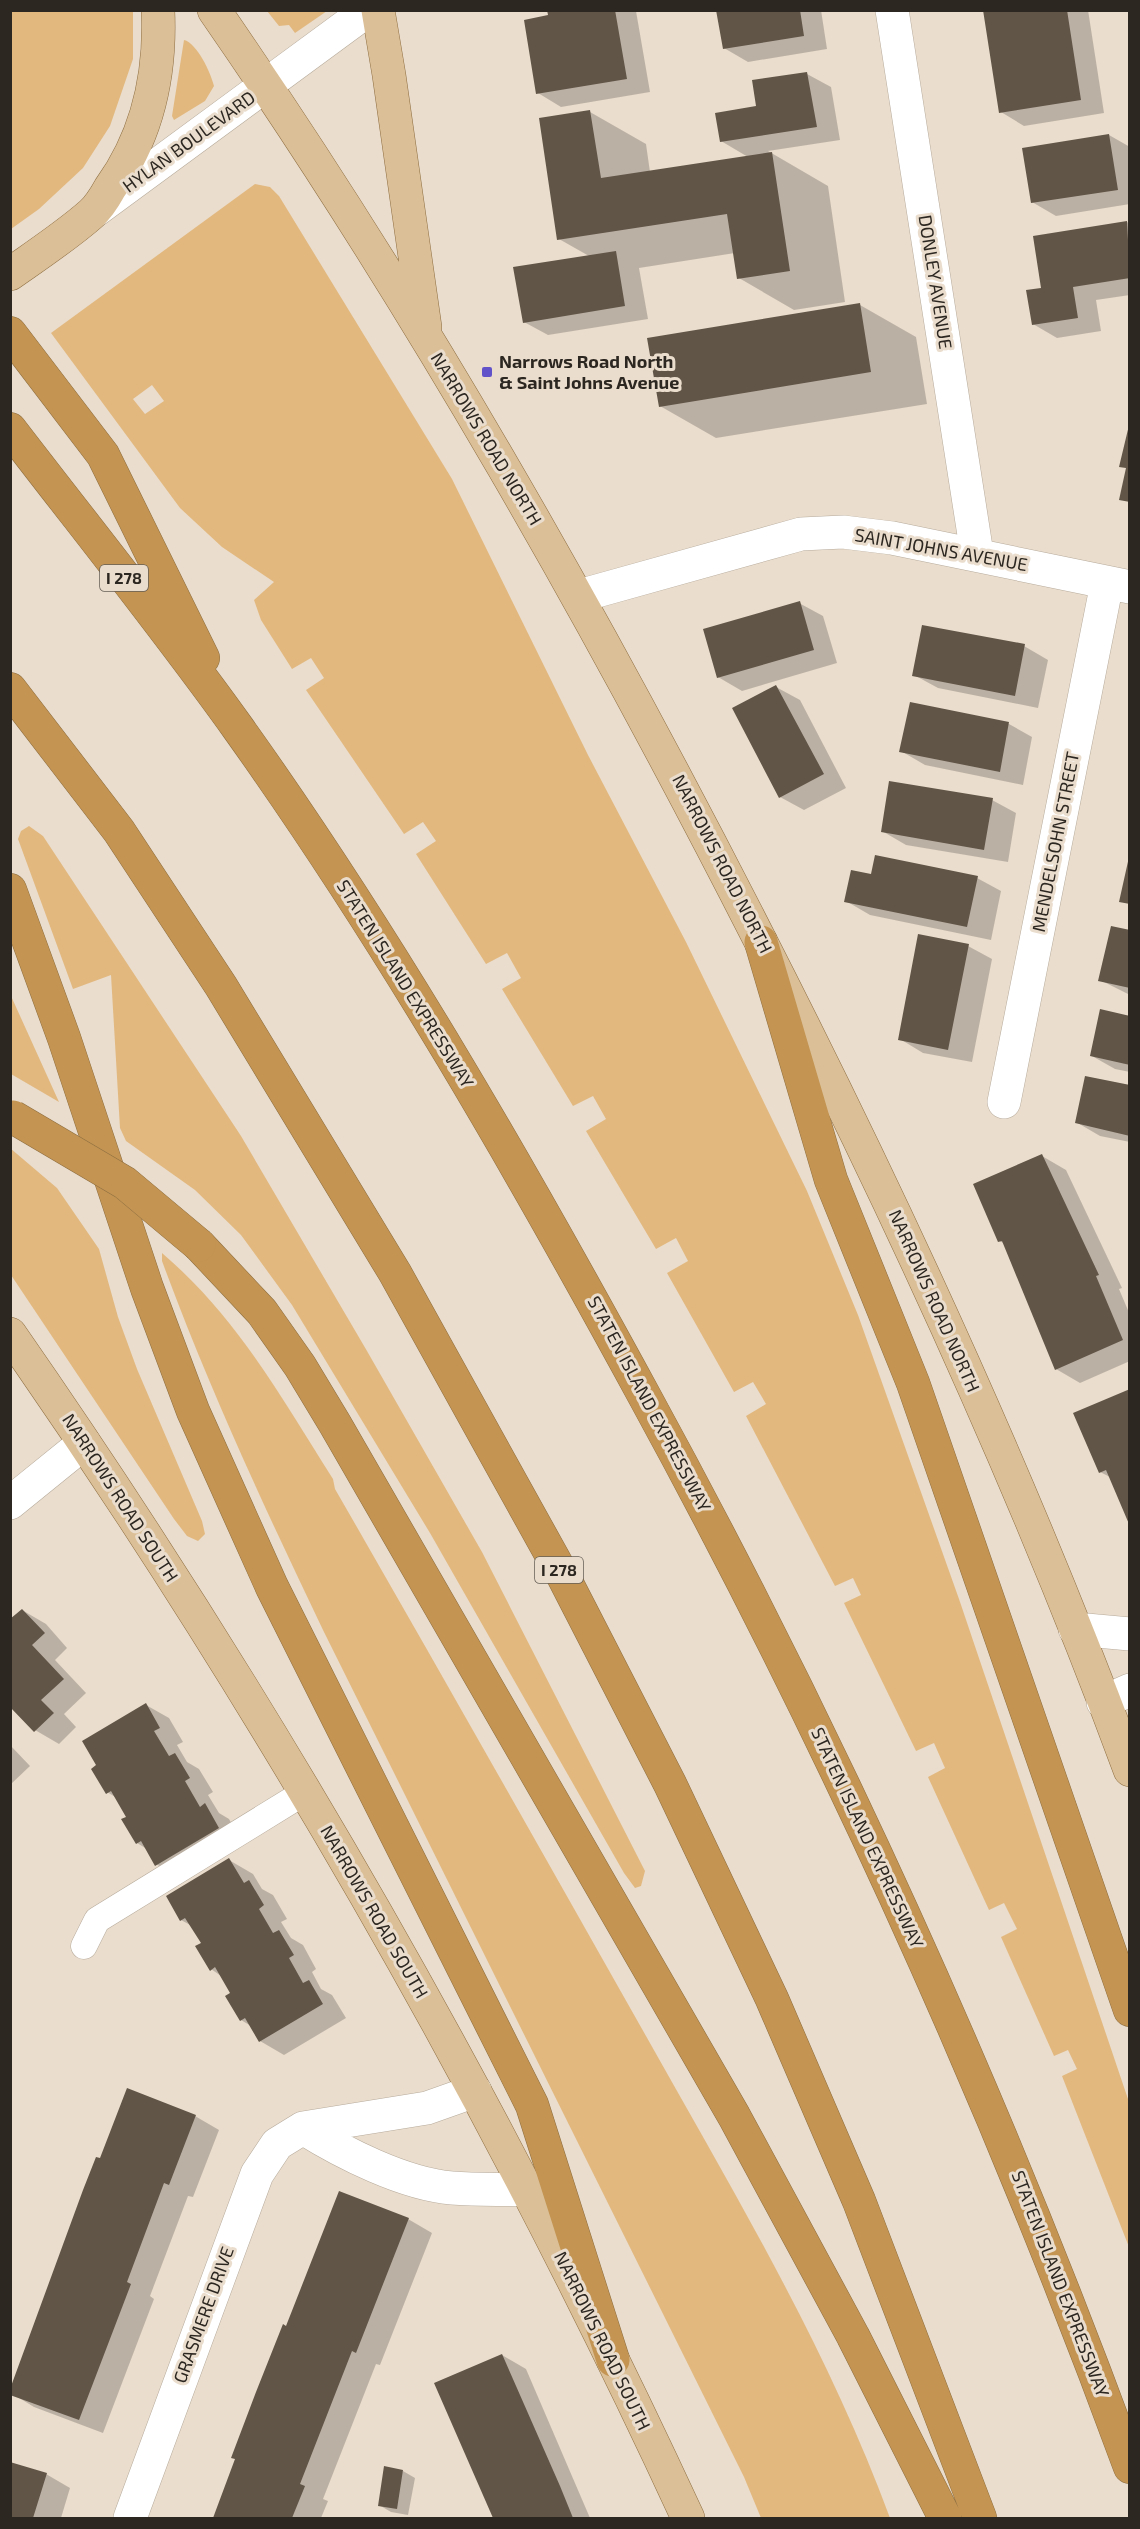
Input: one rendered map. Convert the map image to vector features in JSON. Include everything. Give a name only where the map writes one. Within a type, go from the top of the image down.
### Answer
[{"type":"highway","points":[[10,333],[103,455],[237,726]]},
{"type":"highway","name":"STATEN ISLAND EXPRESSWAY","points":[[10,429],[237,726],[359,909],[495,1129],[576,1269],[721,1537],[852,1801],[959,2038],[1050,2257],[1130,2467]]},
{"type":"highway","name":"I 278","points":[[10,690],[119,831],[240,1017],[395,1273],[562,1574],[670,1784],[772,2000],[859,2201],[980,2518]]},
{"type":"highway","points":[[10,890],[68,1049],[147,1288],[219,1474],[272,1587],[532,2105],[612,2360]]},
{"type":"highway","points":[[761,942],[831,1180],[913,1383],[1130,2010]]},
{"type":"highway","points":[[12,1116],[125,1183],[199,1245],[262,1312],[282,1338],[335,1424],[734,2116],[853,2336],[945,2518]]},
{"type":"main road","points":[[93,213],[124,169],[140,137],[149,109],[158,59],[158,10]]},
{"type":"main road","name":"NARROWS ROAD NORTH","points":[[214,10],[266,85],[507,471],[657,738],[900,1222],[963,1363],[1074,1629],[1116,1696],[1130,1770]]},
{"type":"main road","points":[[378,10],[427,340]]},
{"type":"main road","name":"HYLAN BOULEVARD","points":[[10,274],[93,213]]},
{"type":"main road","name":"NARROWS ROAD SOUTH","points":[[10,1334],[184,1596],[305,1792],[390,1938],[475,2091],[526,2190],[612,2360],[688,2518]]},
{"type":"street","name":"HYLAN BOULEVARD","points":[[93,213],[368,10]]},
{"type":"street","name":"DONLEY AVENUE","points":[[892,10],[977,554]]},
{"type":"street","name":"SAINT JOHNS AVENUE","points":[[579,596],[801,534],[843,532],[892,538],[977,554],[1118,585]]},
{"type":"street","name":"MENDELSOHN STREET","points":[[1004,1102],[1118,585]]},
{"type":"street","points":[[10,1503],[84,1443]]},
{"type":"street","points":[[1074,1629],[1130,1634]]},
{"type":"street","name":"GRASMERE DRIVE","points":[[130,2518],[257,2174],[277,2144],[303,2127],[427,2108],[475,2091]]},
{"type":"street","points":[[303,2127],[336,2149],[417,2180],[450,2188],[526,2190]]},
{"type":"lane","points":[[84,1946],[97,1920],[305,1792]]},
{"type":"shaded area","points":[[11,10],[133,11],[133,59],[110,126],[83,168],[39,209],[11,229]]},
{"type":"shaded area","points":[[267,11],[327,11],[295,33],[289,25],[279,26]]},
{"type":"shaded area","points":[[184,40],[198,52],[214,86],[205,101],[174,120],[172,116]]},
{"type":"shaded area","points":[[255,184],[270,187],[279,196],[452,479],[588,755],[686,942],[807,1191],[858,1315],[959,1599],[1129,2102],[1129,2247],[1062,2076],[1077,2069],[1068,2050],[1054,2056],[1001,1937],[1017,1929],[1004,1903],[989,1910],[928,1777],[945,1768],[934,1743],[916,1751],[844,1603],[861,1595],[853,1578],[835,1586],[746,1416],[766,1404],[753,1382],[734,1392],[667,1273],[688,1261],[676,1238],[656,1249],[586,1131],[606,1119],[593,1096],[573,1106],[502,989],[521,978],[507,953],[486,964],[416,854],[436,841],[423,822],[404,834],[306,690],[324,678],[311,658],[292,669],[261,620],[254,600],[274,582],[222,547],[180,508],[51,333]],"holes":[[[152,385],[164,401],[145,414],[133,399]]]},
{"type":"shaded area","points":[[29,826],[43,836],[241,1136],[367,1351],[482,1552],[645,1871],[641,1886],[635,1888],[624,1873],[430,1533],[292,1305],[241,1235],[195,1190],[126,1141],[120,1128],[111,975],[73,989],[18,839],[21,831]]},
{"type":"shaded area","points":[[11,996],[16,1007],[59,1102],[11,1074]]},
{"type":"shaded area","points":[[10,1148],[57,1188],[99,1249],[118,1317],[137,1369],[202,1521],[205,1534],[198,1541],[187,1536],[174,1519],[11,1275]]},
{"type":"shaded area","points":[[162,1253],[189,1278],[235,1331],[276,1388],[333,1479],[335,1489],[778,2272],[838,2393],[890,2518],[761,2518],[744,2477],[301,1585],[218,1401],[162,1261]]},
{"type":"building","points":[[547,10],[615,10],[627,79],[536,94],[524,20],[548,15]]},
{"type":"building","points":[[716,10],[800,10],[804,36],[723,49]]},
{"type":"building","points":[[983,10],[1067,10],[1081,100],[999,113]]},
{"type":"building","points":[[807,72],[817,127],[720,142],[715,113],[756,106],[752,80]]},
{"type":"building","points":[[590,110],[601,178],[772,152],[790,271],[737,279],[727,214],[557,240],[539,118]]},
{"type":"building","points":[[1109,134],[1118,190],[1031,203],[1022,148]]},
{"type":"building","points":[[1127,221],[1130,278],[1073,287],[1078,318],[1032,325],[1026,290],[1041,288],[1033,236]]},
{"type":"building","points":[[616,251],[625,306],[523,323],[513,267]]},
{"type":"building","points":[[860,303],[871,372],[659,407],[647,338]]},
{"type":"building","points":[[1130,421],[1130,502],[1119,500],[1126,468],[1119,467]]},
{"type":"building","points":[[800,601],[814,650],[717,678],[703,629]]},
{"type":"building","points":[[922,625],[1025,644],[1015,696],[912,676]]},
{"type":"building","points":[[776,685],[824,774],[779,798],[732,708]]},
{"type":"building","points":[[910,702],[1009,722],[1000,772],[899,752]]},
{"type":"building","points":[[889,781],[993,798],[984,850],[881,832]]},
{"type":"building","points":[[875,855],[978,876],[967,927],[844,902],[851,870],[871,874]]},
{"type":"building","points":[[1130,858],[1130,904],[1119,902]]},
{"type":"building","points":[[1111,926],[1130,930],[1130,988],[1098,981]]},
{"type":"building","points":[[918,934],[969,944],[948,1050],[898,1040]]},
{"type":"building","points":[[1100,1009],[1130,1016],[1130,1065],[1090,1056]]},
{"type":"building","points":[[1085,1076],[1130,1085],[1130,1136],[1075,1123]]},
{"type":"building","points":[[1042,1154],[1099,1275],[1096,1276],[1123,1340],[1055,1370],[1002,1241],[998,1242],[973,1184]]},
{"type":"building","points":[[1130,1389],[1129,1524],[1106,1470],[1099,1473],[1073,1413]]},
{"type":"building","points":[[22,1609],[45,1633],[32,1645],[64,1679],[41,1700],[54,1713],[34,1732],[10,1707],[10,1619]]},
{"type":"building","points":[[146,1703],[160,1728],[154,1731],[169,1756],[175,1753],[190,1778],[185,1781],[200,1807],[205,1803],[219,1828],[155,1866],[141,1841],[136,1844],[121,1819],[126,1817],[111,1791],[106,1794],[91,1769],[96,1765],[82,1741]]},
{"type":"building","points":[[229,1858],[244,1883],[249,1880],[264,1905],[259,1909],[273,1933],[279,1930],[294,1955],[289,1958],[303,1983],[309,1980],[323,2004],[259,2042],[245,2018],[240,2021],[225,1996],[230,1993],[215,1967],[210,1971],[195,1946],[201,1943],[185,1918],[180,1921],[166,1896]]},
{"type":"building","points":[[127,2088],[196,2115],[169,2185],[164,2183],[127,2282],[131,2284],[79,2420],[10,2395],[10,2389],[83,2190],[96,2157],[100,2158]]},
{"type":"building","points":[[339,2191],[409,2218],[356,2353],[352,2351],[300,2484],[305,2486],[292,2518],[213,2518],[235,2459],[231,2458],[256,2392],[283,2324],[286,2326]]},
{"type":"building","points":[[502,2354],[573,2518],[493,2518],[434,2383]]},
{"type":"building","points":[[10,2462],[47,2473],[33,2518],[10,2518]]},
{"type":"building","points":[[384,2466],[403,2470],[397,2509],[378,2506]]},
{"type":"place","name":"Narrows Road North & Saint Johns Avenue","points":[[487,372]]}]
